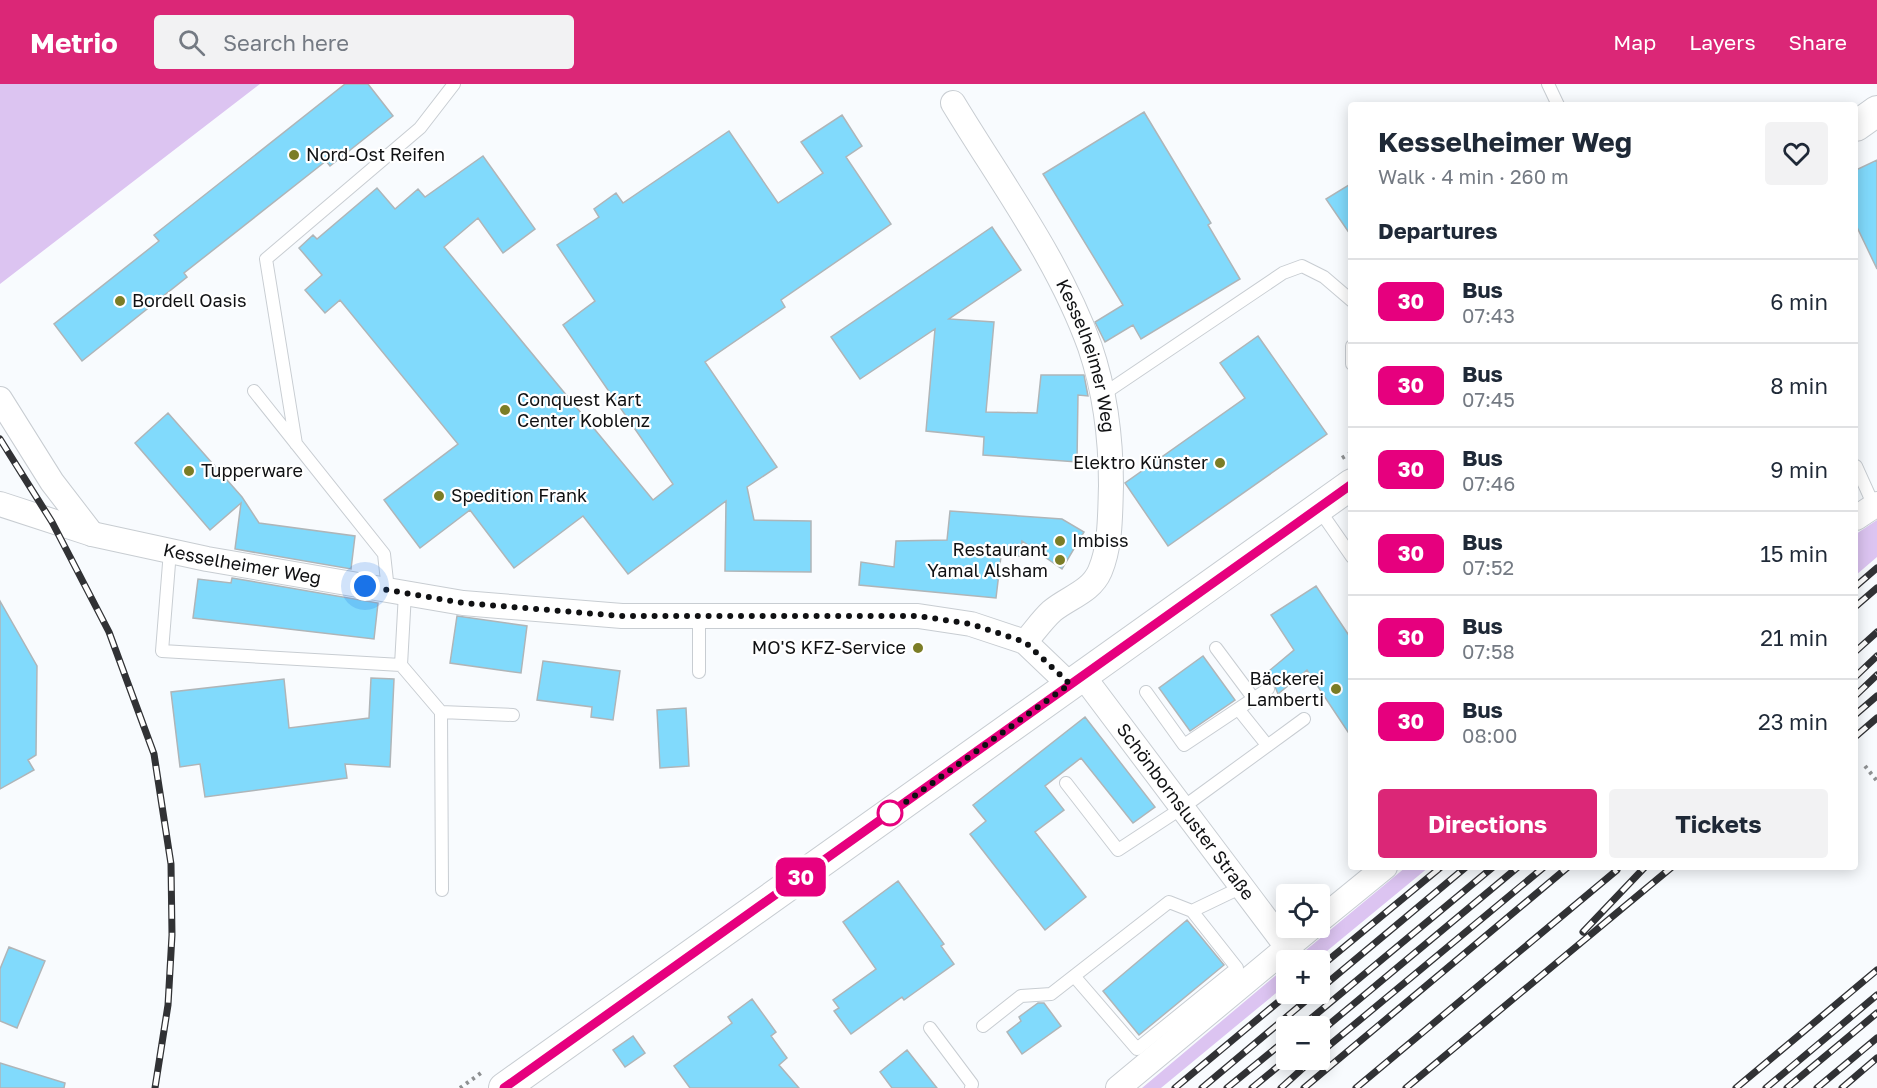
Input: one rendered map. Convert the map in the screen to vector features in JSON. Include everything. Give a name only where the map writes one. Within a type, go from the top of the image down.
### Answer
[{"type":"street","name":"Kesselheimer Weg","points":[[953,103],[1007,189],[1074,309],[1090,349],[1108,430],[1111,493],[1107,544],[1100,571],[1091,585],[1052,611],[1025,642]]},
{"type":"street","points":[[1858,125],[1877,111]]},
{"type":"street","points":[[0,399],[52,482],[92,534]]},
{"type":"street","points":[[504,1088],[1348,487]]},
{"type":"street","name":"Kesselheimer Weg","points":[[0,504],[92,534],[170,551],[463,603],[622,616],[918,616],[971,624],[1025,642],[1076,680]]},
{"type":"street","name":"Schönbornsluster Straße","points":[[1076,680],[1182,808],[1287,947]]},
{"type":"street","points":[[1330,912],[1381,870]]},
{"type":"street","points":[[1118,1088],[1298,938]]},
{"type":"lane","points":[[296,444],[266,259],[420,128],[454,84]]},
{"type":"lane","points":[[1548,84],[1557,102]]},
{"type":"lane","points":[[1102,395],[1292,269],[1302,266],[1324,277],[1348,298]]},
{"type":"lane","points":[[254,391],[384,554],[396,592],[401,665],[441,712],[442,890]]},
{"type":"lane","points":[[1858,473],[1869,509]]},
{"type":"lane","points":[[1318,508],[1347,542]]},
{"type":"lane","points":[[170,551],[162,651],[401,665]]},
{"type":"lane","points":[[699,616],[699,672]]},
{"type":"lane","points":[[1216,648],[1254,699]]},
{"type":"lane","points":[[1146,692],[1184,746],[1268,689]]},
{"type":"lane","points":[[1239,710],[1267,746]]},
{"type":"lane","points":[[441,712],[513,715]]},
{"type":"lane","points":[[1066,783],[1118,850],[1182,808],[1304,719]]},
{"type":"lane","points":[[1192,911],[1242,887]]},
{"type":"lane","points":[[983,1026],[1021,996],[1051,994],[1074,976],[1169,902],[1192,911],[1237,968],[1137,1049],[1074,976]]},
{"type":"lane","points":[[930,1028],[972,1084],[972,1088]]},
{"type":"path","points":[[1865,766],[1877,781]]},
{"type":"shaded area","points":[[0,84],[260,84],[0,284]]},
{"type":"shaded area","points":[[1877,520],[1877,557],[1858,573],[1858,533]]},
{"type":"shaded area","points":[[1402,870],[1425,870],[1328,950],[1306,950],[1320,938],[1330,938],[1330,930]]},
{"type":"shaded area","points":[[1276,975],[1276,993],[1161,1088],[1142,1088]]},
{"type":"building","points":[[345,84],[368,84],[393,116],[330,166],[326,161],[184,273],[187,277],[82,361],[54,324],[159,241],[154,235]]},
{"type":"building","points":[[1144,112],[1211,223],[1208,225],[1240,279],[1141,339],[1133,325],[1105,342],[1095,322],[1123,305],[1043,174]]},
{"type":"building","points":[[842,115],[862,146],[846,157],[891,224],[781,300],[785,307],[705,362],[777,467],[747,487],[754,520],[811,521],[811,572],[725,571],[726,501],[628,574],[583,516],[514,568],[470,510],[420,548],[384,500],[458,444],[340,300],[325,313],[305,290],[322,275],[299,248],[313,235],[317,239],[377,188],[395,209],[418,189],[425,197],[483,156],[535,229],[503,253],[478,218],[444,247],[653,500],[673,484],[563,325],[595,301],[557,245],[599,217],[594,209],[616,193],[623,203],[729,131],[778,203],[823,173],[801,142]]},
{"type":"building","points":[[1877,160],[1877,269],[1858,229],[1858,169]]},
{"type":"building","points":[[1348,185],[1348,231],[1326,199]]},
{"type":"building","points":[[992,227],[1021,270],[949,319],[994,322],[986,412],[1037,413],[1041,375],[1084,375],[1088,396],[1078,395],[1077,462],[983,455],[984,437],[926,431],[935,329],[860,379],[831,337]]},
{"type":"building","name":"Elektro Künster","points":[[1258,336],[1327,434],[1168,546],[1125,483],[1245,398],[1220,363]]},
{"type":"building","points":[[168,413],[242,497],[259,523],[355,536],[351,569],[235,549],[241,503],[210,530],[135,443]]},
{"type":"building","points":[[950,511],[1062,519],[1084,532],[1062,569],[1022,541],[1020,556],[1001,556],[996,598],[859,585],[861,562],[894,567],[896,541],[947,540]]},
{"type":"building","points":[[232,578],[378,603],[374,639],[193,618],[198,579],[231,583]]},
{"type":"building","name":"Bäckerei Lamberti","points":[[1316,586],[1348,634],[1348,732],[1307,670],[1278,694],[1274,684],[1263,676],[1294,650],[1271,615]]},
{"type":"building","points":[[0,601],[37,666],[36,755],[28,760],[34,770],[0,789]]},
{"type":"building","points":[[457,616],[527,626],[521,673],[450,663]]},
{"type":"building","points":[[1203,656],[1235,700],[1190,731],[1159,688]]},
{"type":"building","points":[[543,661],[620,671],[613,720],[591,717],[592,707],[537,700]]},
{"type":"building","points":[[371,678],[394,679],[390,767],[345,764],[347,778],[205,797],[200,764],[180,767],[171,692],[284,679],[289,728],[369,718]]},
{"type":"building","points":[[686,708],[689,766],[660,768],[657,710]]},
{"type":"building","points":[[1085,717],[1155,807],[1133,823],[1081,758],[1045,786],[1064,810],[1035,832],[1086,897],[1045,930],[970,834],[986,821],[973,805]]},
{"type":"building","points":[[898,881],[944,944],[941,946],[954,964],[904,1000],[902,997],[851,1034],[834,1011],[839,1008],[833,1000],[876,969],[843,922]]},
{"type":"building","points":[[1187,920],[1224,965],[1139,1035],[1103,991]]},
{"type":"building","points":[[9,947],[45,961],[17,1028],[0,1021],[0,969]]},
{"type":"building","points":[[752,999],[776,1032],[771,1036],[787,1058],[779,1065],[799,1088],[690,1088],[674,1066],[732,1023],[728,1017]]},
{"type":"building","points":[[1038,1003],[1044,1003],[1061,1026],[1022,1054],[1007,1032],[1021,1021],[1019,1017]]},
{"type":"building","points":[[633,1036],[645,1053],[625,1067],[613,1050]]},
{"type":"building","points":[[907,1050],[937,1088],[892,1088],[880,1072]]},
{"type":"building","points":[[0,1063],[65,1083],[64,1088],[0,1088]]},
{"type":"railway","points":[[0,439],[52,522],[109,632],[154,754],[171,864],[172,935],[168,1005],[155,1088]]},
{"type":"railway","points":[[1858,584],[1877,568]]},
{"type":"railway","points":[[1858,604],[1877,588]]},
{"type":"railway","points":[[1858,649],[1877,632]]},
{"type":"railway","points":[[1858,674],[1877,656]]},
{"type":"railway","points":[[1858,693],[1877,675]]},
{"type":"railway","points":[[1858,712],[1877,696]]},
{"type":"railway","points":[[1858,734],[1877,718]]},
{"type":"railway","points":[[1330,959],[1437,870]]},
{"type":"railway","points":[[1330,981],[1462,870]]},
{"type":"railway","points":[[1314,1016],[1489,870]]},
{"type":"railway","points":[[1330,1024],[1514,870]]},
{"type":"railway","points":[[1330,1045],[1540,870]]},
{"type":"railway","points":[[1304,1088],[1564,870]]},
{"type":"railway","points":[[1356,1088],[1617,870]]},
{"type":"railway","points":[[1583,932],[1642,870]]},
{"type":"railway","points":[[1406,1088],[1668,870]]},
{"type":"railway","points":[[1736,1088],[1877,970]]},
{"type":"railway","points":[[1766,1088],[1877,995]]},
{"type":"railway","points":[[1175,1088],[1276,1004]]},
{"type":"railway","points":[[1202,1088],[1302,1004]]},
{"type":"railway","points":[[1787,1088],[1877,1013]]},
{"type":"railway","points":[[1817,1088],[1877,1038]]},
{"type":"railway","points":[[1227,1088],[1276,1048]]},
{"type":"railway","points":[[1842,1088],[1877,1058]]},
{"type":"railway","points":[[1252,1088],[1276,1068]]},
{"type":"railway","points":[[1281,1088],[1301,1070]]},
{"type":"bus line","name":"30","points":[[504,1088],[1348,487]]},
{"type":"place","name":"Nord-Ost Reifen","points":[[294,155]]},
{"type":"place","name":"Bordell Oasis","points":[[120,301]]},
{"type":"place","name":"Conquest Kart Center Koblenz","points":[[505,410]]},
{"type":"place","name":"Elektro Künster","points":[[1220,463]]},
{"type":"place","name":"Tupperware","points":[[189,471]]},
{"type":"place","name":"Spedition Frank","points":[[439,496]]},
{"type":"place","name":"Imbiss","points":[[1060,541]]},
{"type":"place","name":"Restaurant Yamal Alsham","points":[[1060,560]]},
{"type":"place","name":"MO'S KFZ-Service","points":[[918,648]]},
{"type":"place","name":"Bäckerei Lamberti","points":[[1336,689]]},
{"type":"route","points":[[365,586],[463,603],[622,616],[918,616],[971,624],[1025,642],[1070,684],[888,815],[890,813]]}]
